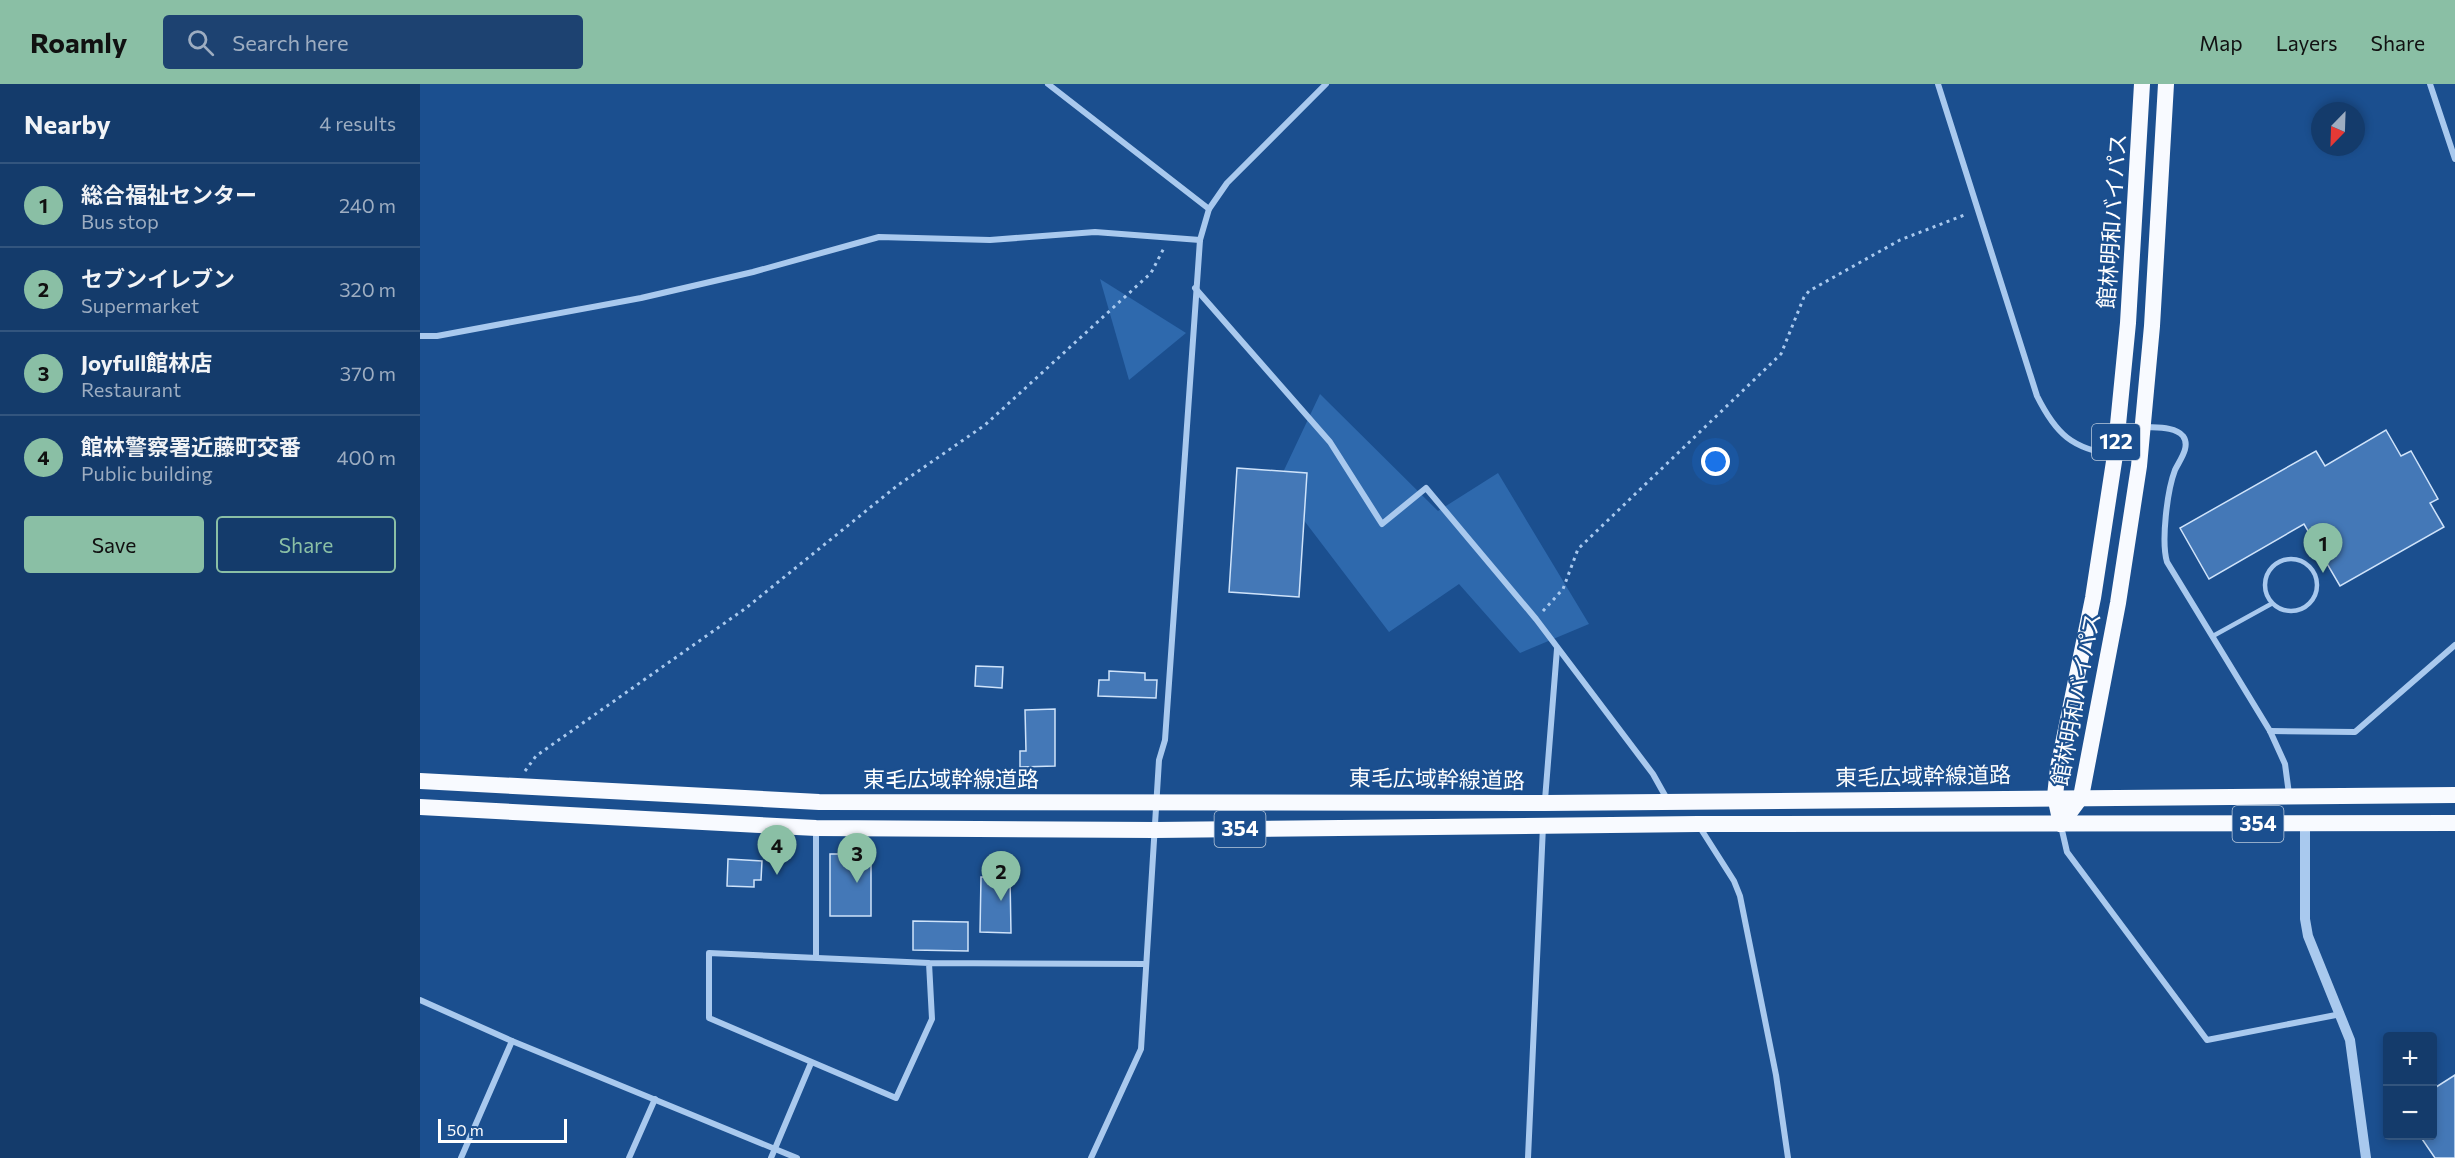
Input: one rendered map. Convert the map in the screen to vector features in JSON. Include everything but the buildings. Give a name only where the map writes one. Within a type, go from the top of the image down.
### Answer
[{"type":"highway","name":"館林明和バイパス","points":[[2061,824],[2055,796],[2060,759],[2093,598],[2115,455],[2128,324],[2142,84]]},
{"type":"highway","name":"館林明和バイパス","points":[[2061,824],[2081,797],[2118,603],[2143,427],[2163,163],[2166,84]]},
{"type":"highway","name":"東毛広域幹線道路","points":[[420,781],[819,802],[1545,803],[2055,796],[2455,795]]},
{"type":"highway","name":"東毛広域幹線道路","points":[[420,807],[816,828],[1155,830],[1698,824],[2455,823]]},
{"type":"street","points":[[1048,84],[1209,209]]},
{"type":"street","points":[[1091,1158],[1141,1049],[1156,801],[1159,760],[1166,730],[1200,240],[1209,209],[1227,183],[1326,84]]},
{"type":"street","points":[[1938,84],[2030,375],[2046,414],[2069,441],[2090,451],[2115,455]]},
{"type":"street","points":[[2430,84],[2455,159]]},
{"type":"street","points":[[420,336],[436,336],[641,298],[753,272],[879,237],[990,240],[1095,232],[1200,240]]},
{"type":"street","points":[[1195,288],[1330,442],[1382,524],[1426,488],[1536,619],[1653,774],[1669,802]]},
{"type":"street","points":[[2143,427],[2169,429],[2183,436],[2186,442],[2185,450],[2172,478],[2163,549],[2167,562],[2270,731],[2284,764],[2289,797]]},
{"type":"street","points":[[2270,731],[2355,732],[2455,645]]},
{"type":"street","points":[[1545,803],[1557,648]]},
{"type":"street","points":[[1698,824],[1734,880],[1740,896],[1776,1075],[1788,1158]]},
{"type":"street","points":[[2061,824],[2061,835],[2067,852],[2207,1040],[2341,1014]]},
{"type":"street","points":[[2305,824],[2305,919],[2308,936],[2341,1014],[2352,1051],[2366,1158]]},
{"type":"street","points":[[1528,1158],[1543,826]]},
{"type":"street","points":[[816,828],[816,957]]},
{"type":"street","points":[[929,963],[932,1019],[896,1098],[709,1018],[709,953],[929,963],[1146,964]]},
{"type":"street","points":[[420,1000],[512,1041],[797,1158]]},
{"type":"street","points":[[461,1158],[512,1041]]},
{"type":"street","points":[[771,1158],[811,1063]]},
{"type":"street","points":[[629,1158],[655,1099]]},
{"type":"lane","points":[[2284,559],[2306,561],[2316,573],[2319,585],[2316,595],[2308,604],[2297,610],[2283,610],[2271,604],[2265,590],[2265,579],[2273,567],[2284,559]]},
{"type":"lane","points":[[2213,636],[2271,604]]},
{"type":"path","points":[[1536,619],[1563,589],[1578,549],[1781,354],[1787,344],[1803,297],[1809,291],[1900,240],[1977,210]]},
{"type":"path","points":[[512,786],[536,756],[746,608],[898,485],[985,425],[1151,273],[1170,237]]},
{"type":"shaded area","points":[[1100,279],[1186,333],[1129,380]]},
{"type":"shaded area","points":[[1320,394],[1438,511],[1498,473],[1589,624],[1520,653],[1459,584],[1389,632],[1277,485]]},
{"type":"place","name":"総合福祉センター","points":[[2323,573]]},
{"type":"place","name":"館林警察署近藤町交番","points":[[777,875]]},
{"type":"place","name":"Joyfull館林店","points":[[857,883]]},
{"type":"place","name":"セブンイレブン","points":[[1001,901]]}]
